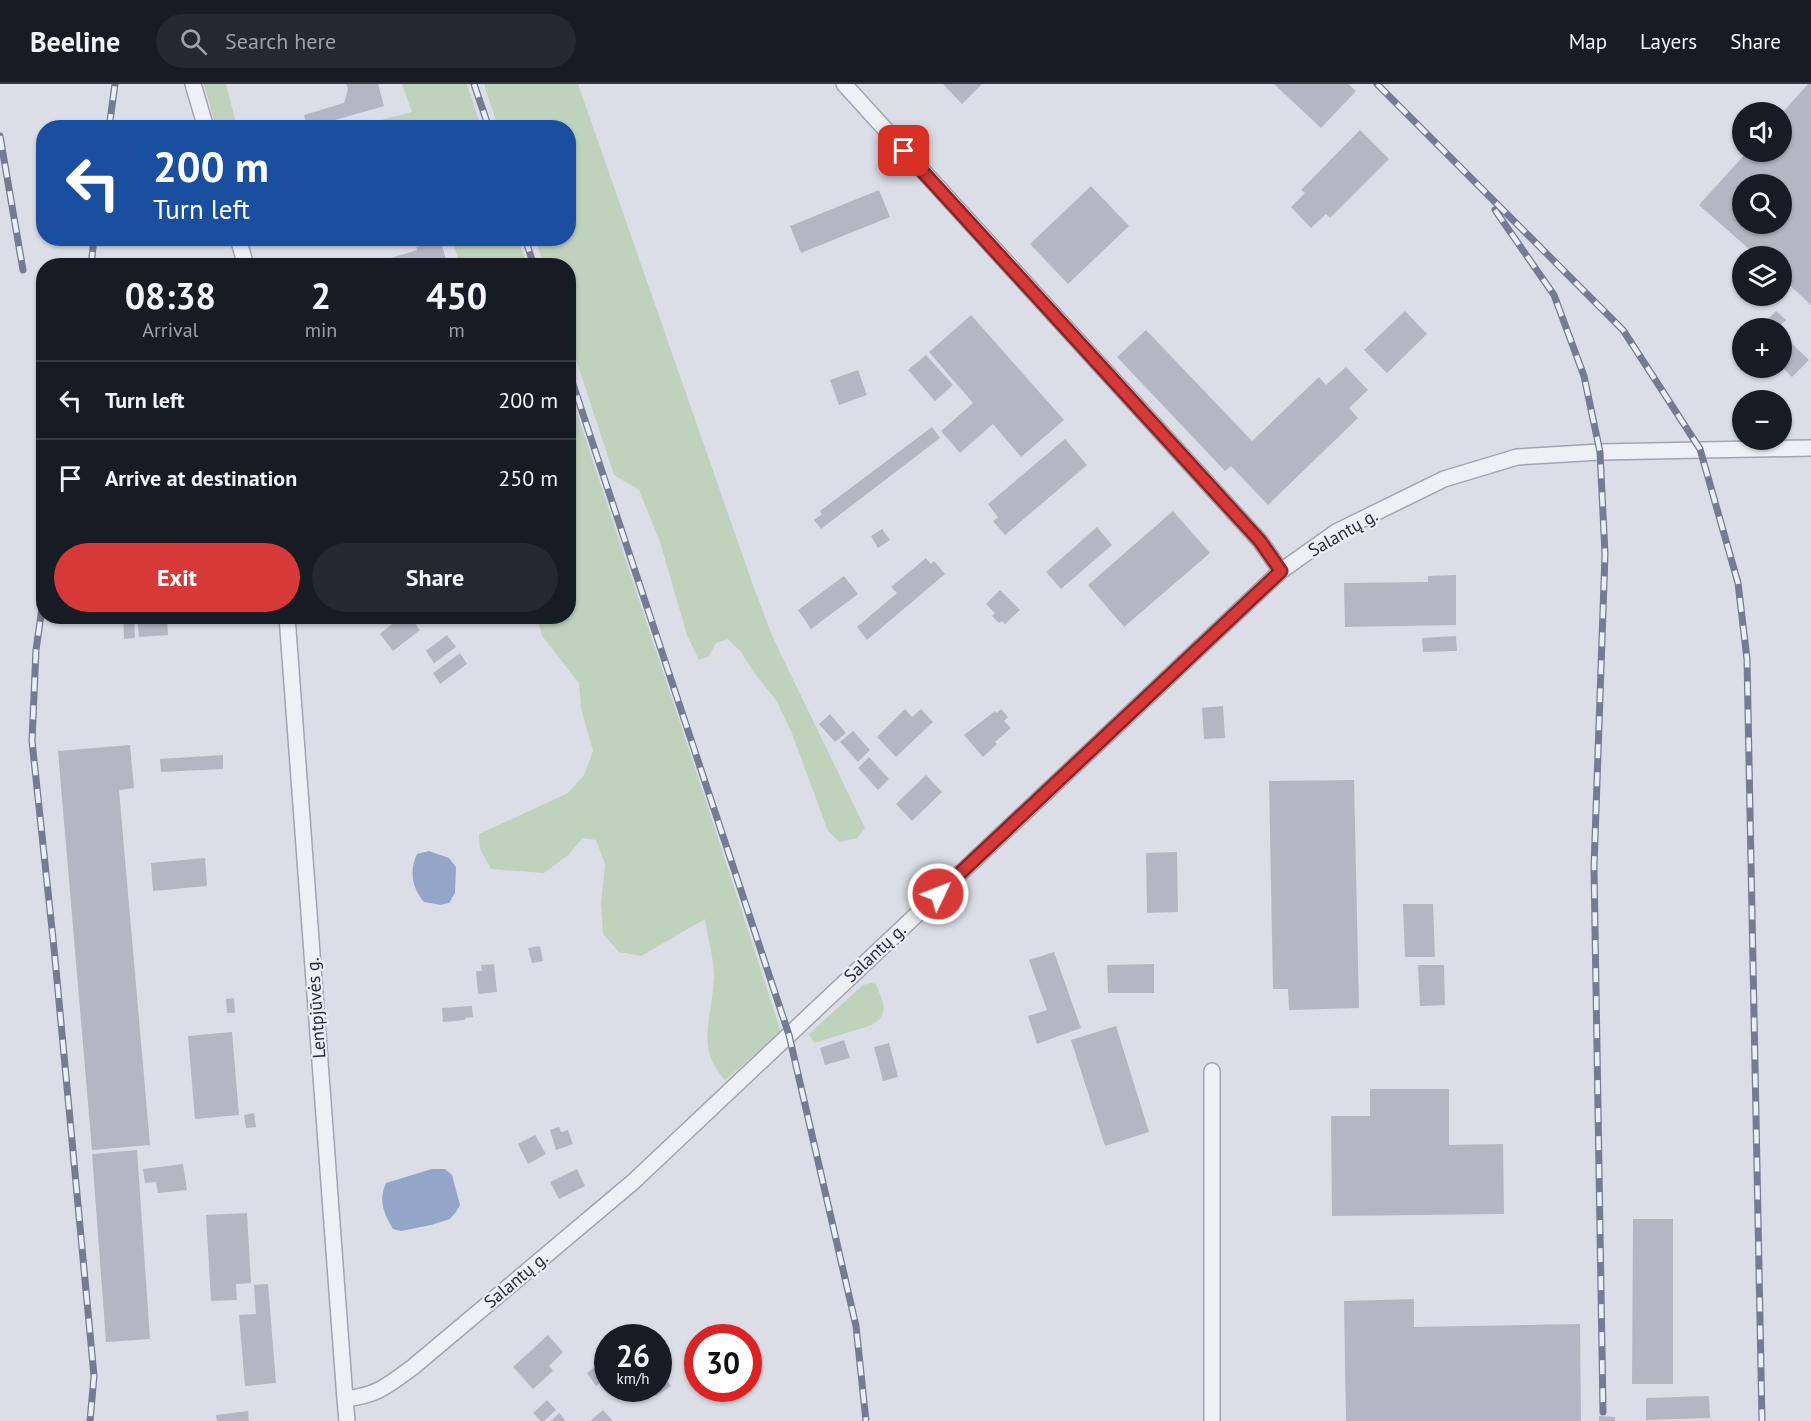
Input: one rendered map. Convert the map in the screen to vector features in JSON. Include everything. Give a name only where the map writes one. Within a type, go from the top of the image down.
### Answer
[{"type":"street","points":[[193,84],[204,120]]},
{"type":"street","points":[[844,84],[1260,541],[1281,571]]},
{"type":"street","name":"Salantų g.","points":[[345,1399],[363,1397],[381,1390],[407,1371],[633,1182],[1281,571],[1336,532],[1444,479],[1517,457],[1600,452],[1811,448]]},
{"type":"street","name":"Lentpjūvės g.","points":[[288,624],[345,1399]]},
{"type":"street","points":[[1212,1071],[1212,1421]]},
{"type":"street","points":[[345,1399],[347,1421]]},
{"type":"green space","points":[[204,84],[226,84],[235,120],[214,120]]},
{"type":"green space","points":[[402,84],[467,84],[479,120],[381,120],[412,112]]},
{"type":"green space","points":[[484,84],[578,84],[773,638],[865,828],[857,838],[840,842],[828,831],[791,731],[776,700],[741,652],[728,639],[716,643],[709,656],[699,660],[687,635],[660,542],[639,490],[614,475],[576,359],[576,258],[542,258],[537,246],[576,246],[576,120],[496,120]]},
{"type":"green space","points":[[454,246],[520,246],[525,258],[458,258]]},
{"type":"green space","points":[[576,410],[781,1032],[725,1080],[710,1056],[708,1044],[714,972],[705,919],[641,956],[619,952],[603,934],[601,904],[605,864],[596,840],[583,838],[568,855],[544,873],[491,869],[480,849],[479,834],[568,793],[584,775],[593,751],[581,708],[579,683],[542,636],[539,624],[576,624]]},
{"type":"green space","points":[[876,984],[883,1006],[878,1020],[872,1025],[814,1043],[809,1034],[863,985]]},
{"type":"water","points":[[429,851],[449,858],[456,867],[455,893],[449,903],[441,905],[424,902],[414,885],[413,867],[417,854]]},
{"type":"water","points":[[432,1169],[445,1169],[452,1175],[460,1205],[456,1212],[450,1219],[431,1225],[401,1231],[393,1229],[382,1201],[386,1183]]},
{"type":"building","points":[[346,84],[378,84],[384,106],[335,120],[305,120],[304,115],[344,103],[348,89]]},
{"type":"building","points":[[943,84],[982,84],[962,104]]},
{"type":"building","points":[[1274,84],[1348,84],[1356,91],[1321,128]]},
{"type":"building","points":[[1808,84],[1811,84],[1811,305],[1792,287],[1792,246],[1746,246],[1699,205],[1738,162],[1792,162],[1792,102]]},
{"type":"building","points":[[1360,130],[1389,159],[1330,218],[1326,214],[1311,228],[1291,207],[1305,193],[1301,190]]},
{"type":"building","points":[[1091,186],[1129,226],[1068,284],[1030,244]]},
{"type":"building","points":[[879,190],[890,217],[801,253],[790,226]]},
{"type":"building","points":[[442,246],[446,258],[391,258],[417,250],[416,247]]},
{"type":"building","points":[[1405,311],[1427,334],[1387,373],[1364,350]]},
{"type":"building","points":[[1776,311],[1784,318],[1769,318]]},
{"type":"building","points":[[971,315],[1064,420],[1021,457],[993,424],[960,453],[941,431],[973,403],[929,352]]},
{"type":"building","points":[[1146,330],[1252,441],[1319,377],[1326,385],[1346,367],[1368,390],[1349,408],[1358,418],[1268,505],[1231,466],[1225,471],[1117,357]]},
{"type":"building","points":[[1792,344],[1809,360],[1792,377]]},
{"type":"building","points":[[926,355],[953,385],[935,401],[908,370]]},
{"type":"building","points":[[858,370],[867,395],[839,405],[830,380]]},
{"type":"building","points":[[932,427],[940,438],[821,529],[814,520],[822,514],[820,511]]},
{"type":"building","points":[[1065,439],[1087,465],[1005,535],[993,521],[998,517],[988,504]]},
{"type":"building","points":[[1173,511],[1210,553],[1124,627],[1088,585]]},
{"type":"building","points":[[1097,527],[1112,545],[1061,589],[1046,572]]},
{"type":"building","points":[[882,529],[890,540],[878,548],[871,536]]},
{"type":"building","points":[[926,558],[931,564],[934,561],[945,574],[867,640],[857,627],[897,593],[891,587]]},
{"type":"building","points":[[1456,575],[1456,625],[1345,627],[1344,583],[1428,582],[1428,576]]},
{"type":"building","points":[[844,576],[858,594],[811,629],[798,610]]},
{"type":"building","points":[[1000,590],[1020,610],[1005,624],[1002,621],[999,623],[992,616],[995,613],[986,604]]},
{"type":"building","points":[[123,624],[134,624],[135,638],[124,639]]},
{"type":"building","points":[[138,624],[167,624],[168,635],[139,637]]},
{"type":"building","points":[[392,624],[415,624],[420,630],[393,651],[380,634]]},
{"type":"building","points":[[447,635],[456,647],[434,663],[426,651]]},
{"type":"building","points":[[1456,636],[1457,651],[1423,652],[1422,638]]},
{"type":"building","points":[[460,653],[467,664],[440,684],[433,673]]},
{"type":"building","points":[[1223,706],[1225,738],[1204,739],[1202,708]]},
{"type":"building","points":[[905,709],[912,717],[921,709],[933,722],[896,757],[877,737]]},
{"type":"building","points":[[1001,709],[1008,717],[1004,721],[1011,728],[983,757],[964,735],[995,711],[997,713]]},
{"type":"building","points":[[830,714],[846,733],[835,742],[819,724]]},
{"type":"building","points":[[853,731],[870,750],[858,762],[840,742]]},
{"type":"building","points":[[130,745],[134,788],[119,790],[150,1145],[92,1150],[58,751]]},
{"type":"building","points":[[223,755],[223,769],[161,772],[160,759]]},
{"type":"building","points":[[869,757],[889,779],[878,790],[858,768]]},
{"type":"building","points":[[926,775],[942,792],[912,821],[896,804]]},
{"type":"building","points":[[1354,780],[1359,1008],[1289,1010],[1288,989],[1273,989],[1269,781]]},
{"type":"building","points":[[1177,852],[1178,912],[1147,913],[1146,853]]},
{"type":"building","points":[[205,858],[207,886],[153,891],[151,863]]},
{"type":"building","points":[[1403,904],[1433,904],[1435,957],[1405,957]]},
{"type":"building","points":[[540,946],[543,961],[532,963],[528,948]]},
{"type":"building","points":[[1054,952],[1081,1028],[1037,1044],[1028,1016],[1047,1010],[1029,960]]},
{"type":"building","points":[[494,964],[497,992],[478,994],[476,971],[482,971],[481,965]]},
{"type":"building","points":[[1154,964],[1154,993],[1108,993],[1107,965]]},
{"type":"building","points":[[1418,965],[1444,965],[1445,1005],[1420,1006]]},
{"type":"building","points":[[234,998],[235,1013],[227,1013],[226,999]]},
{"type":"building","points":[[472,1006],[473,1017],[443,1022],[442,1008]]},
{"type":"building","points":[[1116,1026],[1149,1132],[1105,1146],[1071,1040]]},
{"type":"building","points":[[232,1032],[239,1115],[195,1119],[188,1036]]},
{"type":"building","points":[[844,1040],[850,1058],[825,1065],[820,1048]]},
{"type":"building","points":[[889,1043],[898,1077],[883,1081],[874,1047]]},
{"type":"building","points":[[1370,1089],[1449,1089],[1449,1145],[1503,1144],[1504,1214],[1332,1216],[1331,1116],[1370,1116]]},
{"type":"building","points":[[254,1113],[256,1127],[246,1128],[244,1115]]},
{"type":"building","points":[[559,1127],[561,1132],[568,1130],[573,1144],[556,1150],[550,1130]]},
{"type":"building","points":[[535,1135],[546,1154],[528,1164],[518,1144]]},
{"type":"building","points":[[137,1150],[150,1339],[106,1342],[92,1154]]},
{"type":"building","points":[[183,1164],[187,1190],[158,1193],[156,1182],[145,1183],[143,1169]]},
{"type":"building","points":[[577,1169],[585,1186],[559,1199],[550,1182]]},
{"type":"building","points":[[247,1213],[251,1283],[236,1284],[237,1300],[211,1301],[206,1215]]},
{"type":"building","points":[[1633,1219],[1673,1219],[1673,1384],[1632,1384]]},
{"type":"building","points":[[268,1284],[276,1383],[245,1386],[239,1315],[256,1314],[254,1285]]},
{"type":"building","points":[[1414,1299],[1414,1327],[1580,1324],[1581,1421],[1346,1421],[1344,1301]]},
{"type":"building","points":[[548,1335],[563,1352],[549,1366],[553,1371],[533,1389],[513,1367]]},
{"type":"building","points":[[594,1368],[594,1383],[587,1373]]},
{"type":"building","points":[[1709,1396],[1710,1418],[1646,1420],[1646,1398]]},
{"type":"building","points":[[547,1400],[556,1410],[541,1421],[533,1413]]},
{"type":"building","points":[[603,1410],[613,1421],[590,1421]]},
{"type":"building","points":[[248,1411],[249,1421],[217,1421],[216,1415]]},
{"type":"building","points":[[559,1413],[566,1421],[551,1421]]},
{"type":"building","points":[[1599,1416],[1615,1417],[1615,1421],[1599,1421]]},
{"type":"railway","points":[[110,120],[115,84]]},
{"type":"railway","points":[[474,84],[486,120]]},
{"type":"railway","points":[[1377,84],[1623,330],[1700,449],[1738,583],[1747,659],[1762,1421]]},
{"type":"railway","points":[[0,136],[23,270]]},
{"type":"railway","points":[[1495,210],[1554,295],[1584,376],[1600,452],[1605,554],[1594,867],[1603,1412]]},
{"type":"railway","points":[[92,258],[93,246]]},
{"type":"railway","points":[[528,246],[531,258]]},
{"type":"railway","points":[[576,393],[789,1035],[856,1326],[866,1421]]},
{"type":"railway","points":[[40,624],[36,650],[32,741],[94,1376],[90,1421]]},
{"type":"route","points":[[904,151],[1260,541],[1281,571],[938,894]]}]
